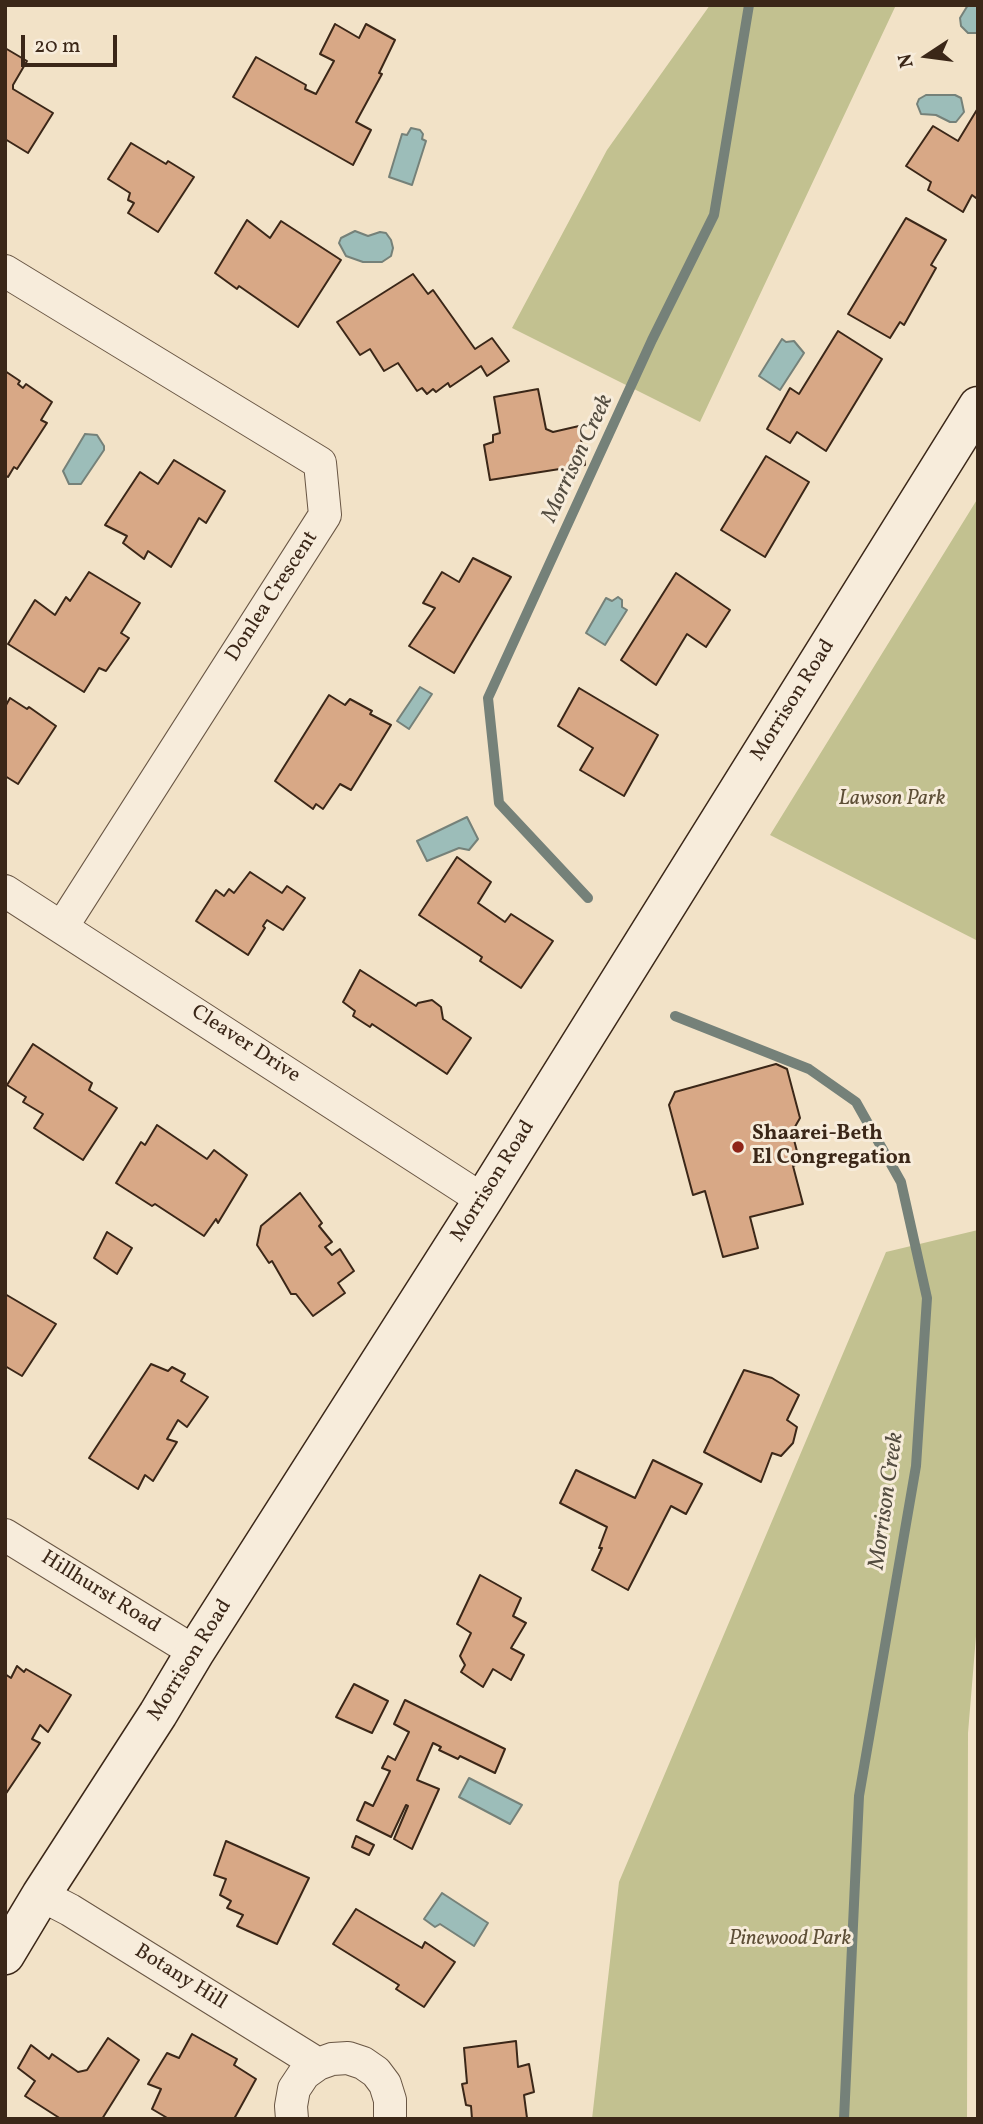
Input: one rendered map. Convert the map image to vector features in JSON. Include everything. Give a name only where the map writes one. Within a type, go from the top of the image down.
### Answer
[{"type":"street","name":"Donlea Crescent","points":[[5,271],[320,463],[325,515],[62,927]]},
{"type":"street","name":"Morrison Road","points":[[5,1955],[483,1200],[978,406]]},
{"type":"street","name":"Cleaver Drive","points":[[5,891],[483,1200]]},
{"type":"street","name":"Hillhurst Road","points":[[5,1535],[195,1652]]},
{"type":"street","name":"Botany Hill","points":[[41,1895],[70,1910],[318,2064]]},
{"type":"street","points":[[292,2119],[290,2106],[294,2089],[304,2074],[318,2064],[332,2059],[348,2058],[363,2063],[376,2072],[385,2084],[390,2100],[390,2119]]},
{"type":"green space","points":[[710,5],[896,5],[700,422],[512,328],[607,150]]},
{"type":"green space","name":"Lawson Park","points":[[978,498],[978,941],[770,835]]},
{"type":"green space","name":"Pinewood Park","points":[[978,1230],[978,1612],[968,1733],[967,2119],[592,2119],[619,1882],[886,1252]]},
{"type":"water","points":[[968,5],[978,5],[978,33],[968,33],[961,26],[960,18]]},
{"type":"water","points":[[926,95],[955,95],[961,98],[964,112],[956,122],[936,115],[921,114],[917,104],[919,99]]},
{"type":"water","points":[[411,128],[420,130],[422,139],[426,141],[412,185],[389,177],[402,134],[407,135]]},
{"type":"water","points":[[355,231],[368,236],[386,233],[393,248],[391,256],[382,262],[363,262],[346,256],[339,243],[341,238]]},
{"type":"water","points":[[782,339],[786,342],[794,341],[804,353],[780,390],[759,376]]},
{"type":"water","points":[[85,434],[97,435],[104,450],[81,484],[69,484],[63,471]]},
{"type":"water","points":[[618,597],[622,600],[622,607],[627,610],[605,645],[586,633],[606,598],[612,601]]},
{"type":"water","points":[[420,687],[432,694],[409,729],[397,721]]},
{"type":"water","points":[[467,817],[478,839],[469,850],[459,848],[427,861],[417,841]]},
{"type":"water","points":[[469,1778],[522,1805],[510,1824],[459,1797]]},
{"type":"water","points":[[442,1893],[488,1923],[474,1946],[440,1924],[435,1927],[424,1919]]},
{"type":"building","points":[[335,24],[359,38],[366,24],[395,40],[379,73],[382,74],[356,122],[371,130],[353,165],[233,97],[256,57],[306,85],[305,89],[316,94],[334,61],[320,54]]},
{"type":"building","points":[[5,48],[27,61],[13,89],[53,113],[28,153],[5,139]]},
{"type":"building","points":[[978,108],[978,195],[976,198],[972,195],[963,212],[928,190],[931,182],[906,166],[933,126],[958,141]]},
{"type":"building","points":[[131,143],[194,177],[158,232],[128,213],[134,203],[128,200],[130,193],[108,179]]},
{"type":"building","points":[[906,218],[946,240],[931,265],[936,268],[904,325],[900,322],[890,338],[848,314]]},
{"type":"building","points":[[247,220],[270,238],[281,221],[341,260],[298,327],[239,286],[237,289],[215,273]]},
{"type":"building","points":[[413,274],[428,294],[433,290],[475,349],[492,338],[509,361],[487,376],[481,366],[450,387],[448,383],[436,392],[433,389],[427,394],[422,388],[417,391],[398,363],[384,371],[370,349],[360,355],[337,322]]},
{"type":"building","points":[[838,331],[882,359],[826,451],[797,432],[790,443],[767,429],[790,388],[799,394]]},
{"type":"building","points":[[5,371],[20,381],[18,384],[23,388],[26,384],[52,402],[41,420],[47,423],[17,469],[14,467],[8,477],[5,475]]},
{"type":"building","points":[[538,389],[546,429],[553,432],[579,426],[585,465],[490,480],[484,445],[493,442],[493,435],[500,433],[494,397]]},
{"type":"building","points":[[766,456],[809,482],[765,557],[721,530]]},
{"type":"building","points":[[174,460],[225,491],[206,523],[199,518],[171,567],[148,551],[144,559],[123,543],[127,536],[105,525],[140,472],[158,484]]},
{"type":"building","points":[[473,558],[511,577],[454,673],[409,646],[435,608],[423,603],[442,572],[459,582]]},
{"type":"building","points":[[89,572],[140,603],[121,633],[129,638],[106,671],[99,668],[84,692],[8,644],[35,600],[55,615],[66,597],[70,601]]},
{"type":"building","points":[[676,573],[730,610],[706,647],[687,634],[656,685],[621,660]]},
{"type":"building","points":[[579,688],[658,735],[624,796],[580,770],[593,748],[558,726]]},
{"type":"building","points":[[329,695],[345,705],[350,699],[391,725],[351,790],[340,784],[323,809],[316,804],[313,809],[275,781]]},
{"type":"building","points":[[10,698],[27,709],[29,707],[56,726],[18,784],[5,776],[5,707]]},
{"type":"building","points":[[457,857],[491,882],[478,903],[505,922],[511,914],[553,941],[521,988],[480,961],[482,957],[419,915]]},
{"type":"building","points":[[250,872],[282,893],[287,886],[305,898],[283,930],[267,920],[248,955],[196,921],[216,890],[224,896],[229,889],[234,893]]},
{"type":"building","points":[[360,970],[416,1006],[418,1003],[432,1000],[441,1007],[443,1019],[471,1038],[447,1074],[372,1024],[370,1027],[353,1016],[355,1011],[343,1002]]},
{"type":"building","points":[[33,1044],[92,1083],[89,1090],[117,1108],[83,1160],[34,1128],[43,1114],[23,1102],[26,1097],[7,1085]]},
{"type":"building","name":"Shaarei-Beth El Congregation","points":[[776,1064],[787,1069],[800,1118],[792,1132],[800,1163],[793,1166],[803,1204],[750,1217],[758,1248],[723,1257],[705,1191],[693,1195],[669,1105],[675,1092]]},
{"type":"building","points":[[157,1125],[207,1159],[214,1150],[247,1175],[218,1223],[216,1219],[204,1236],[155,1204],[152,1206],[116,1183],[141,1142],[145,1145]]},
{"type":"building","points":[[300,1193],[322,1223],[319,1226],[332,1242],[325,1247],[332,1255],[340,1249],[354,1271],[338,1283],[345,1293],[313,1316],[296,1294],[291,1294],[272,1261],[269,1263],[257,1245],[261,1226]]},
{"type":"building","points":[[107,1232],[132,1248],[117,1274],[94,1258]]},
{"type":"building","points":[[5,1294],[56,1324],[22,1376],[5,1366]]},
{"type":"building","points":[[151,1364],[168,1371],[172,1367],[185,1374],[181,1381],[208,1397],[187,1427],[178,1420],[167,1439],[177,1442],[153,1481],[145,1475],[138,1489],[89,1458]]},
{"type":"building","points":[[744,1370],[772,1378],[799,1395],[787,1420],[797,1427],[793,1443],[781,1456],[772,1453],[761,1482],[704,1452]]},
{"type":"building","points":[[653,1460],[702,1484],[686,1514],[671,1506],[628,1590],[592,1570],[602,1548],[599,1548],[607,1527],[560,1503],[576,1470],[635,1498]]},
{"type":"building","points":[[480,1575],[521,1598],[513,1616],[526,1623],[511,1648],[524,1655],[511,1680],[493,1669],[483,1687],[461,1672],[465,1665],[460,1656],[471,1633],[457,1624]]},
{"type":"building","points":[[17,1666],[71,1695],[48,1732],[40,1725],[32,1739],[40,1743],[5,1795],[5,1674],[11,1678]]},
{"type":"building","points":[[354,1684],[388,1701],[372,1733],[336,1717]]},
{"type":"building","points":[[405,1700],[505,1749],[495,1773],[460,1756],[458,1759],[439,1750],[441,1747],[433,1743],[417,1780],[439,1789],[412,1849],[394,1839],[408,1806],[406,1805],[391,1837],[357,1820],[365,1802],[373,1806],[390,1771],[382,1768],[388,1756],[395,1760],[409,1732],[394,1724]]},
{"type":"building","points":[[356,1836],[374,1845],[369,1855],[352,1847]]},
{"type":"building","points":[[226,1841],[309,1878],[277,1944],[237,1926],[243,1915],[227,1908],[231,1901],[220,1895],[226,1879],[214,1875]]},
{"type":"building","points":[[356,1909],[422,1948],[425,1942],[455,1962],[424,2007],[396,1989],[399,1985],[333,1944]]},
{"type":"building","points":[[192,2034],[237,2059],[234,2065],[256,2079],[234,2119],[169,2119],[152,2109],[161,2089],[148,2084],[167,2053],[179,2058]]},
{"type":"building","points":[[108,2038],[139,2060],[102,2119],[61,2119],[25,2096],[35,2081],[18,2068],[31,2045],[49,2059],[52,2054],[78,2072],[87,2070]]},
{"type":"building","points":[[516,2041],[518,2067],[529,2064],[534,2092],[524,2095],[527,2118],[472,2119],[471,2106],[466,2105],[462,2084],[467,2083],[464,2048]]},
{"type":"waterway","name":"Morrison Creek","points":[[588,898],[499,803],[488,698],[652,340],[714,215],[749,5]]},
{"type":"waterway","name":"Morrison Creek","points":[[675,1016],[809,1069],[856,1102],[901,1182],[927,1298],[916,1466],[859,1796],[844,2119]]},
{"type":"place","name":"Shaarei-Beth El Congregation","points":[[738,1147]]}]
